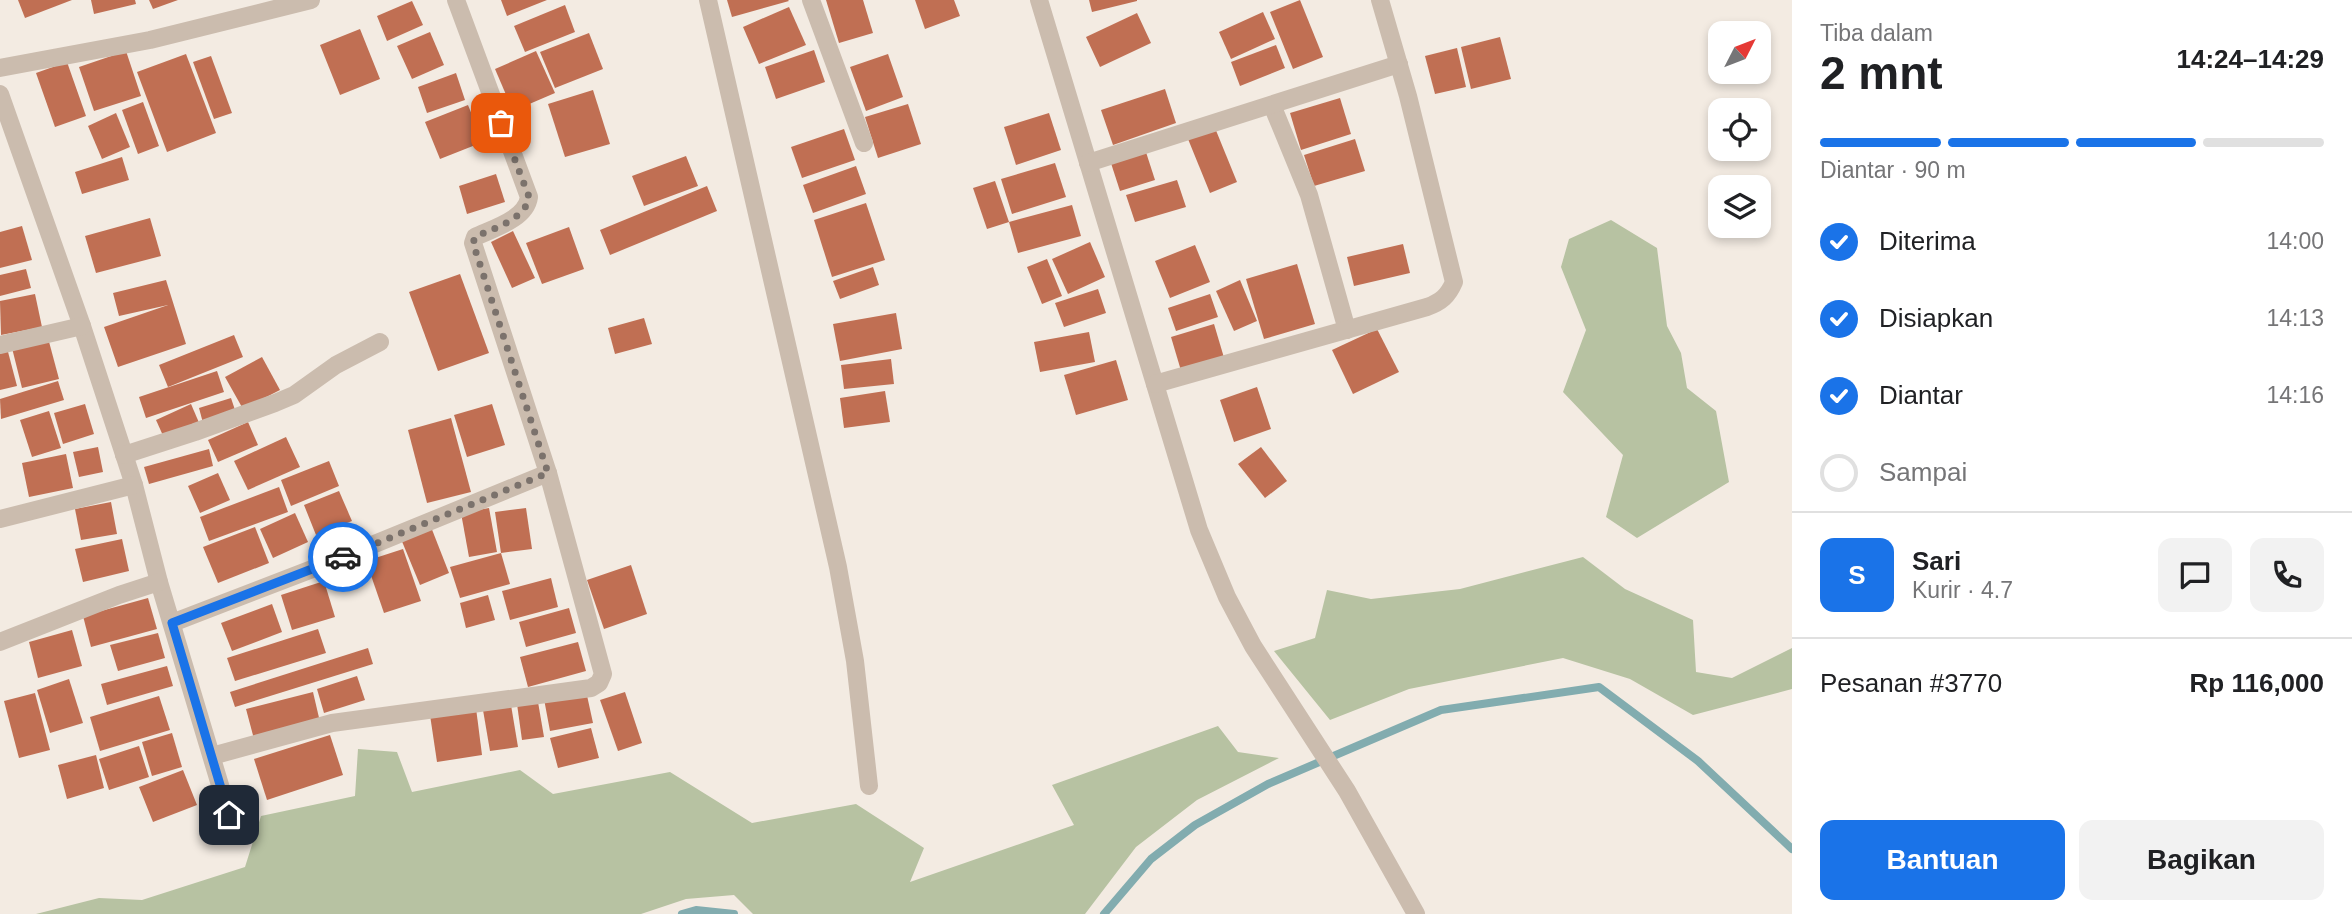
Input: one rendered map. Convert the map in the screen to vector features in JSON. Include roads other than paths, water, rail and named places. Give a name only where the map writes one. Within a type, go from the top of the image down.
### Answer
[{"type":"street","points":[[0,68],[150,40],[311,0]]},
{"type":"street","points":[[212,756],[332,723],[591,688],[599,683],[603,674],[548,473],[473,243],[475,237],[520,214],[528,206],[529,197],[456,0]]},
{"type":"street","points":[[708,0],[838,567],[855,661],[869,786]]},
{"type":"street","points":[[811,0],[864,143]]},
{"type":"street","points":[[1039,0],[1199,530],[1227,597],[1253,646],[1348,791],[1416,914]]},
{"type":"street","points":[[1155,384],[1441,302],[1449,292],[1454,282],[1399,64],[1380,0]]},
{"type":"street","points":[[1088,163],[1399,64]]},
{"type":"street","points":[[0,94],[82,326],[134,485],[159,582],[229,815]]},
{"type":"street","points":[[1272,105],[1309,195],[1348,330]]},
{"type":"street","points":[[0,345],[82,326]]},
{"type":"street","points":[[124,454],[195,432],[294,395],[336,365],[380,342]]},
{"type":"street","points":[[172,623],[548,473]]},
{"type":"street","points":[[0,519],[134,485]]},
{"type":"street","points":[[0,642],[159,582]]},
{"type":"waterway","points":[[1104,914],[1151,859],[1195,825],[1268,784],[1441,710],[1599,687],[1698,761],[1792,849]]},
{"type":"waterway","points":[[682,914],[696,910],[734,914]]}]
